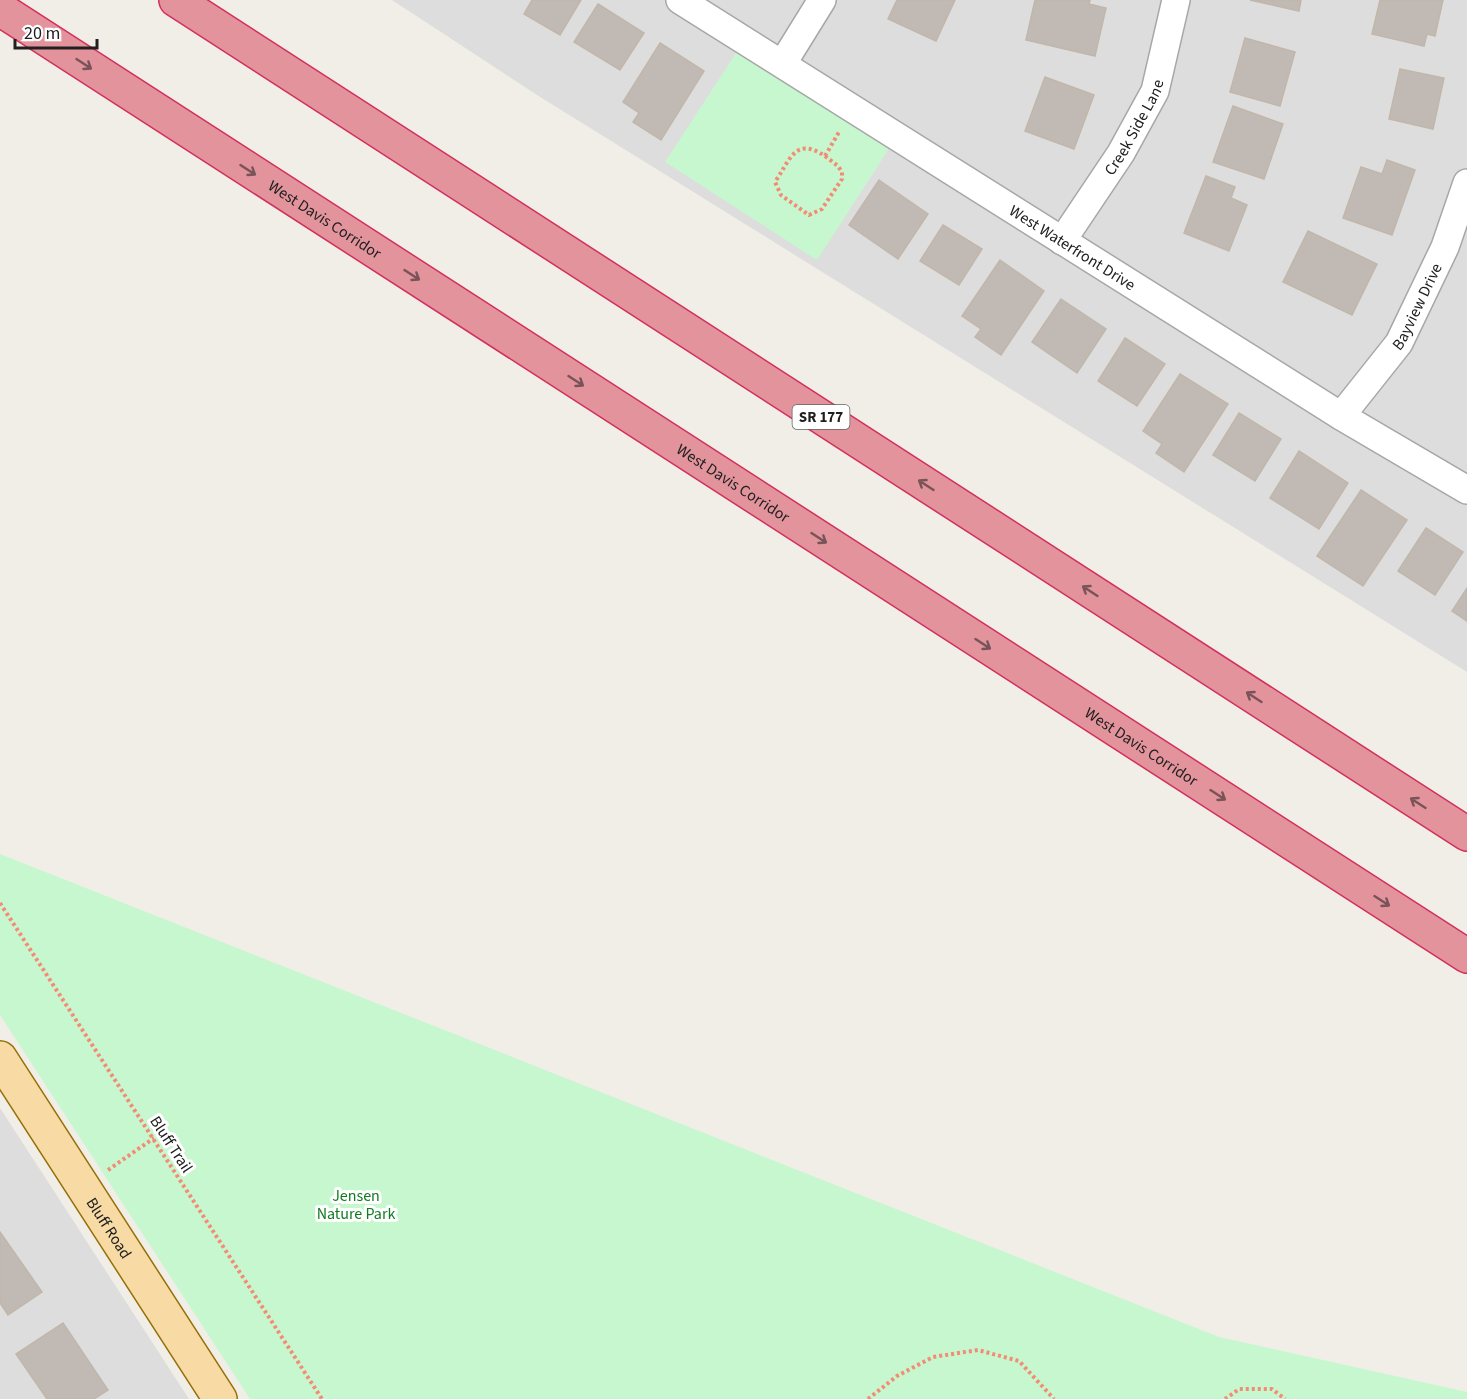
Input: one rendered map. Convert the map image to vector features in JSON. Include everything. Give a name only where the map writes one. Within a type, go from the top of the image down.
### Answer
[{"type":"highway","name":"SR 177","points":[[176,0],[1467,834]]},
{"type":"highway","name":"West Davis Corridor","points":[[0,9],[1467,956]]},
{"type":"main road","name":"Bluff Road","points":[[0,1058],[220,1399]]},
{"type":"street","name":"West Waterfront Drive","points":[[680,0],[1341,416],[1467,490]]},
{"type":"street","points":[[783,63],[822,0]]},
{"type":"street","name":"Creek Side Lane","points":[[1062,241],[1121,153],[1155,91],[1176,0]]},
{"type":"street","name":"Bayview Drive","points":[[1341,416],[1399,343],[1444,247],[1467,183]]},
{"type":"path","points":[[825,156],[843,126]]},
{"type":"path","points":[[804,148],[813,148],[825,156],[838,166],[842,172],[842,179],[822,209],[808,215],[781,195],[775,182],[795,152],[804,148]]},
{"type":"path","name":"Bluff Trail","points":[[0,903],[322,1399]]},
{"type":"path","points":[[84,1187],[154,1138]]},
{"type":"path","points":[[868,1399],[897,1376],[933,1357],[978,1350],[1019,1361],[1054,1399]]},
{"type":"path","points":[[1225,1399],[1239,1389],[1272,1389],[1285,1399]]},
{"type":"shaded area","points":[[392,0],[1467,0],[1467,672],[537,95]]},
{"type":"shaded area","points":[[0,1108],[189,1399],[0,1399]]},
{"type":"green space","points":[[740,47],[892,144],[817,260],[665,162]]},
{"type":"green space","name":"Jensen Nature Park","points":[[0,854],[1219,1337],[1467,1392],[1467,1399],[250,1399],[0,1015]]},
{"type":"building","points":[[532,0],[581,0],[560,35],[524,14]]},
{"type":"building","points":[[897,0],[955,0],[936,41],[888,19]]},
{"type":"building","points":[[1035,0],[1090,0],[1089,4],[1106,8],[1095,56],[1026,40]]},
{"type":"building","points":[[1250,0],[1301,0],[1299,11]]},
{"type":"building","points":[[1380,0],[1443,0],[1435,36],[1427,34],[1424,46],[1372,34]]},
{"type":"building","points":[[598,4],[644,33],[620,70],[574,42]]},
{"type":"building","points":[[1245,38],[1295,52],[1280,106],[1230,92]]},
{"type":"building","points":[[660,43],[704,71],[661,140],[633,122],[639,113],[623,102]]},
{"type":"building","points":[[1400,69],[1444,78],[1433,129],[1389,119]]},
{"type":"building","points":[[1045,77],[1094,95],[1074,149],[1025,131]]},
{"type":"building","points":[[1233,106],[1283,124],[1264,179],[1213,162]]},
{"type":"building","points":[[1387,160],[1415,170],[1392,235],[1343,218],[1361,167],[1382,174]]},
{"type":"building","points":[[1206,176],[1235,187],[1231,198],[1247,205],[1229,251],[1184,233]]},
{"type":"building","points":[[879,180],[928,214],[898,259],[849,225]]},
{"type":"building","points":[[943,225],[982,249],[959,285],[920,261]]},
{"type":"building","points":[[1308,231],[1377,264],[1352,315],[1283,282]]},
{"type":"building","points":[[1000,260],[1044,291],[1001,355],[975,337],[981,329],[962,316]]},
{"type":"building","points":[[1061,299],[1106,329],[1077,373],[1032,342]]},
{"type":"building","points":[[1125,338],[1165,364],[1137,406],[1098,381]]},
{"type":"building","points":[[1180,374],[1228,404],[1184,472],[1156,453],[1162,444],[1143,431]]},
{"type":"building","points":[[1239,413],[1281,439],[1255,481],[1213,455]]},
{"type":"building","points":[[1299,451],[1348,483],[1319,529],[1270,498]]},
{"type":"building","points":[[1361,490],[1407,520],[1363,586],[1317,556]]},
{"type":"building","points":[[1426,528],[1463,552],[1435,595],[1398,571]]},
{"type":"building","points":[[1467,588],[1467,621],[1452,611]]},
{"type":"building","points":[[0,1232],[42,1292],[8,1315],[0,1303]]},
{"type":"building","points":[[63,1323],[108,1390],[94,1399],[47,1399],[16,1354]]}]
